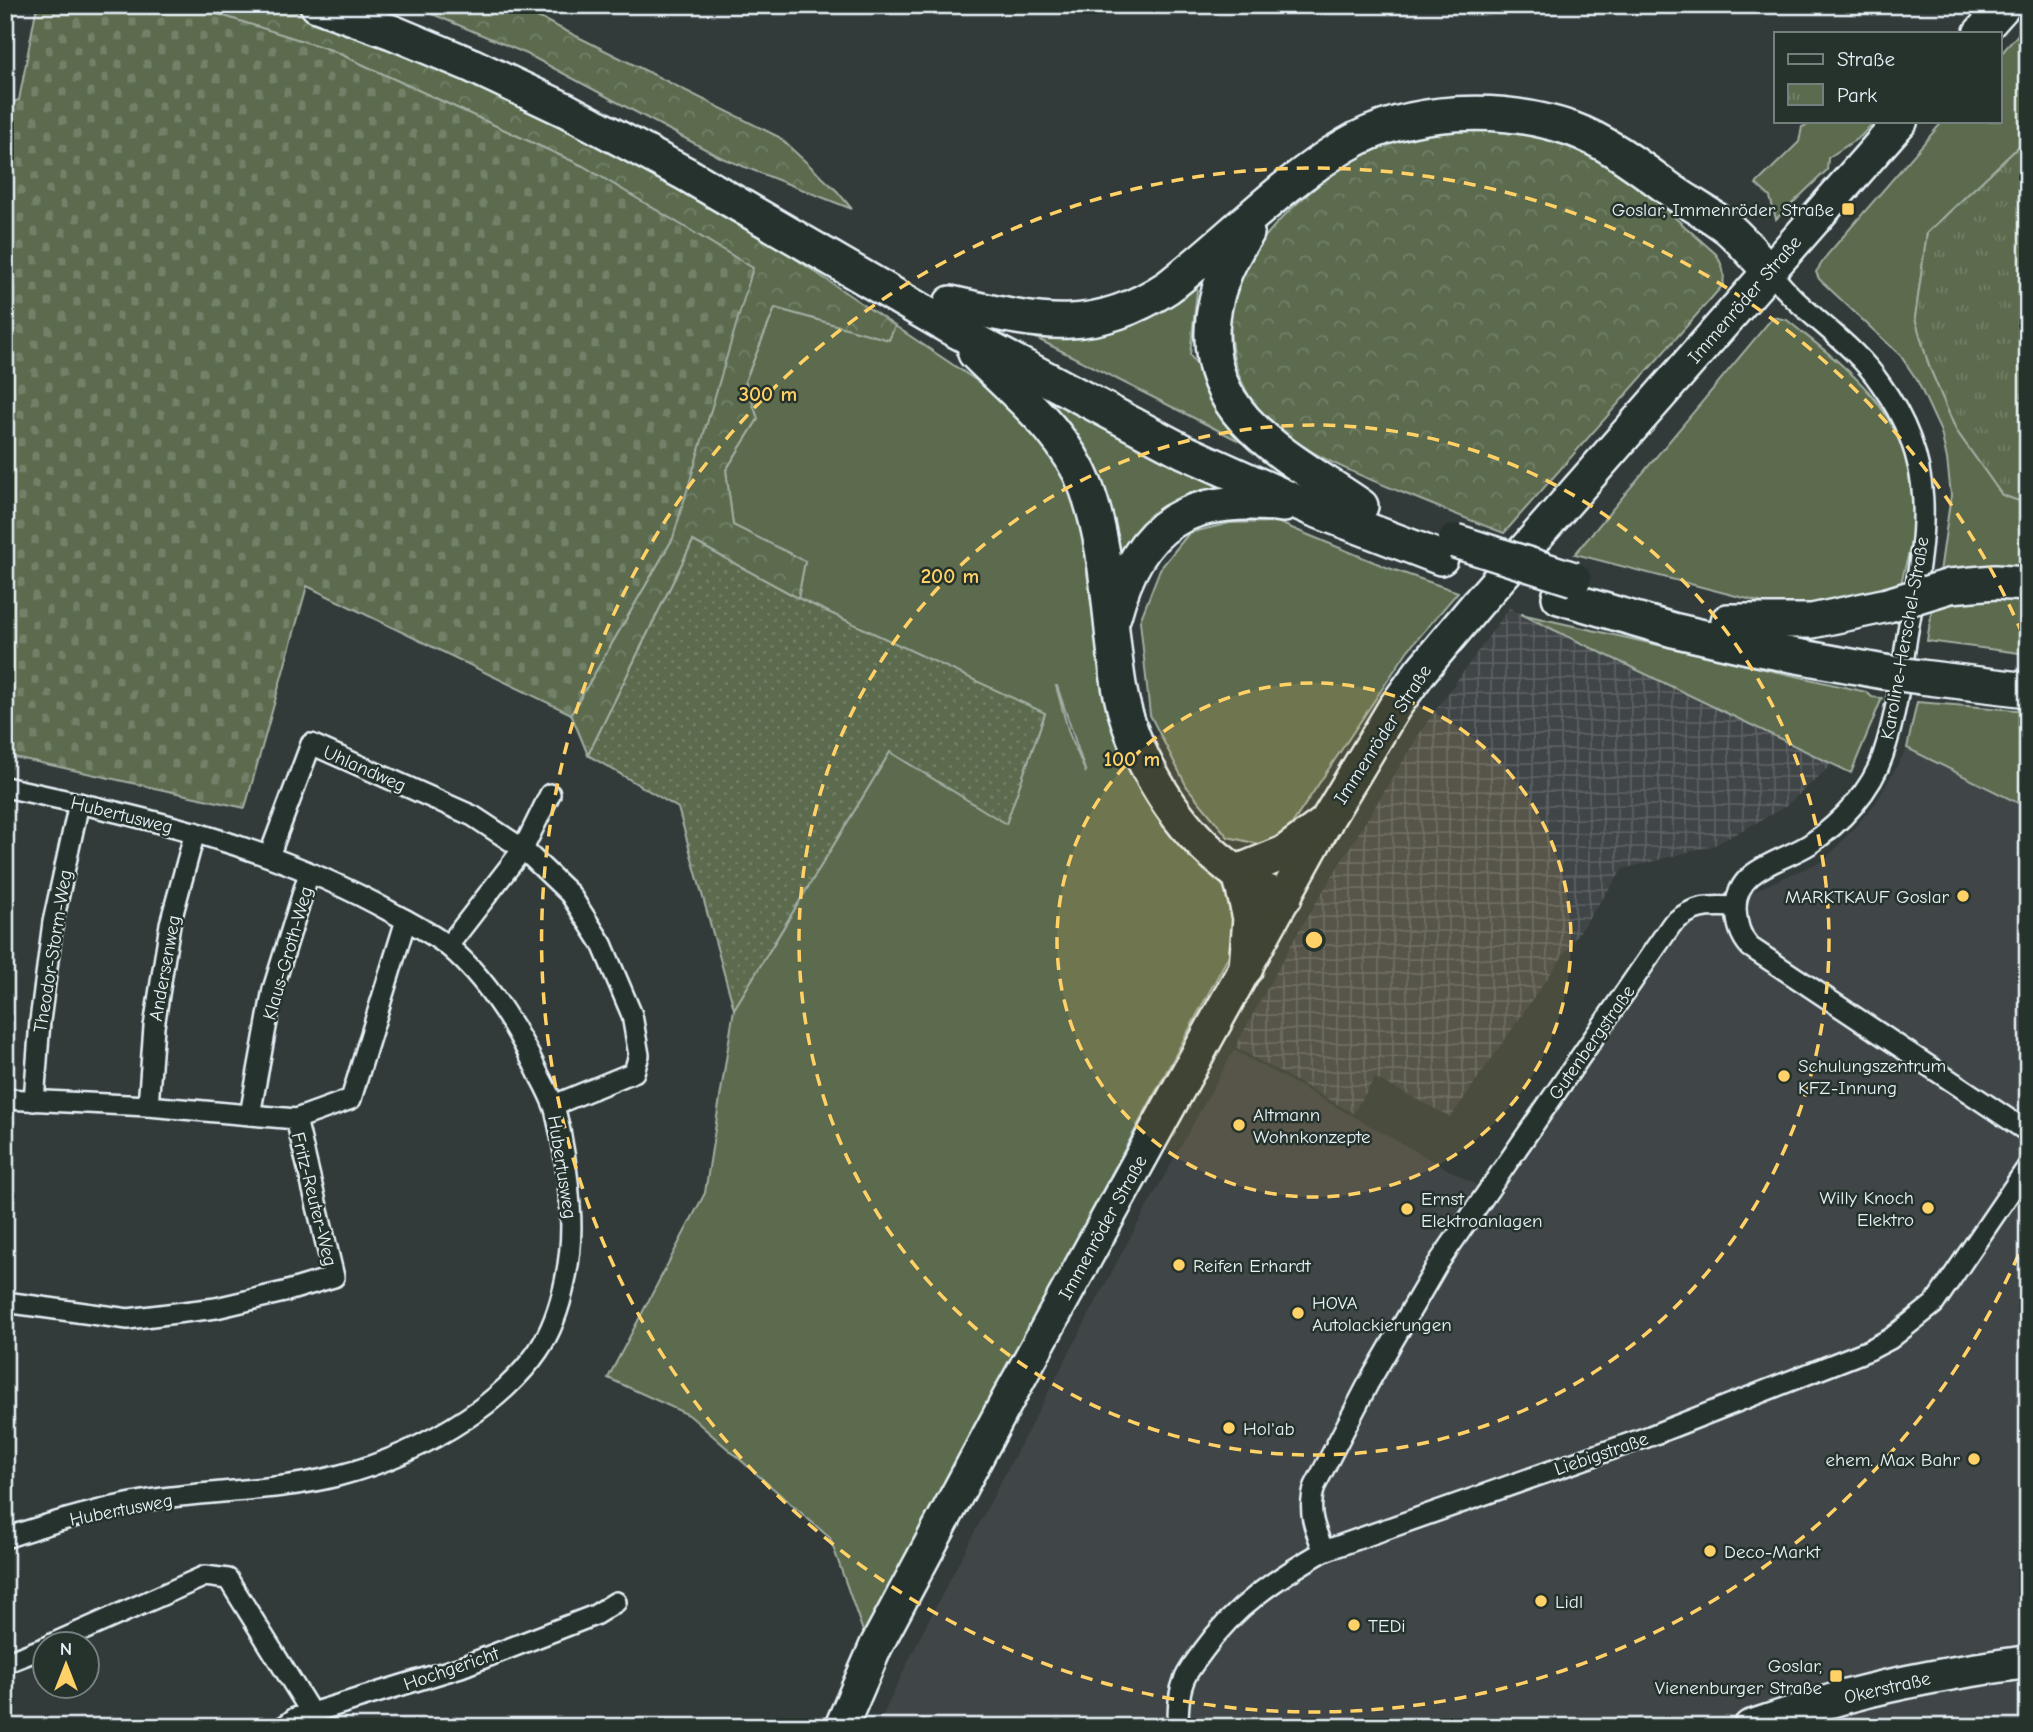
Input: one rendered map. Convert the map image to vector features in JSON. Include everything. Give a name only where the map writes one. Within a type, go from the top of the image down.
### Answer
[{"type":"highway","points":[[317,5],[471,65],[566,110],[950,315],[1197,435],[1361,506],[1448,550]]},
{"type":"highway","points":[[378,5],[479,47],[573,92],[695,157],[950,315],[1183,451],[1310,508],[1567,588],[1673,630],[1748,647],[1922,667],[2028,690]]},
{"type":"highway","points":[[950,315],[1054,323],[1093,320],[1114,315],[1151,299],[1168,287],[1272,198],[1347,145],[1387,126],[1439,116],[1490,113],[1528,117],[1574,130],[1617,152],[1726,226],[1765,274]]},
{"type":"highway","points":[[1272,198],[1228,261],[1221,279],[1212,323],[1217,371],[1244,419],[1361,506]]},
{"type":"highway","points":[[950,315],[1040,415],[1077,469],[1094,510],[1120,693],[1140,750],[1154,778],[1187,827],[1205,847],[1235,870],[1270,885],[1285,897]]},
{"type":"highway","points":[[1112,622],[1120,592],[1135,560],[1157,532],[1185,514],[1229,502],[1310,508]]},
{"type":"highway","points":[[1728,621],[1812,621],[1888,605],[1951,586],[1996,582],[2028,584]]},
{"type":"highway","points":[[1567,588],[1821,641],[1886,662]]},
{"type":"highway","points":[[1922,667],[2028,668]]},
{"type":"highway","points":[[1235,870],[1284,853],[1325,823]]},
{"type":"highway","points":[[1235,870],[1250,918],[1246,968]]},
{"type":"main road","points":[[1981,32],[2005,5]]},
{"type":"main road","name":"Immenröder Straße","points":[[841,1727],[876,1646],[1007,1399],[1325,823],[1381,729],[1420,672],[1900,122]]},
{"type":"main road","name":"Immenröder Straße","points":[[834,1727],[870,1644],[984,1435],[1007,1399]]},
{"type":"main road","name":"Okerstraße","points":[[1750,1727],[1848,1696],[1903,1683],[1943,1674],[2028,1662]]},
{"type":"street","name":"Karoline-Herschel-Straße","points":[[1736,907],[1736,897],[1748,877],[1810,844],[1830,829],[1863,793],[1878,770],[1896,700],[1919,565],[1925,508],[1913,443],[1893,401],[1879,380],[1830,331],[1765,274]]},
{"type":"street","name":"Uhlandweg","points":[[269,856],[311,744],[473,816],[523,849],[570,894],[602,944],[632,1015],[639,1055],[634,1072],[554,1105]]},
{"type":"street","name":"Hubertusweg","points":[[5,787],[195,832],[269,856],[365,897],[448,946],[484,984],[519,1034],[554,1105],[567,1165],[572,1230],[566,1277],[556,1312],[536,1354],[508,1384],[472,1415],[433,1440],[382,1462],[335,1477],[145,1501],[84,1514],[5,1538]]},
{"type":"street","points":[[448,946],[523,849],[550,794]]},
{"type":"street","name":"Theodor-Storm-Weg","points":[[34,1101],[40,1021],[53,922],[79,803]]},
{"type":"street","name":"Andersenweg","points":[[148,1106],[154,1027],[170,924],[195,832]]},
{"type":"street","name":"Klaus-Groth-Weg","points":[[250,1115],[273,989],[309,873]]},
{"type":"street","points":[[1736,907],[1741,934],[1750,947],[2028,1132]]},
{"type":"street","name":"Gutenbergstraße","points":[[1324,1551],[1311,1515],[1310,1501],[1315,1486],[1368,1384],[1439,1262],[1672,924],[1696,908],[1736,907]]},
{"type":"street","points":[[296,1119],[351,1099],[406,920]]},
{"type":"street","name":"Fritz-Reuter-Weg","points":[[5,1099],[148,1106],[296,1119],[334,1277],[216,1308],[128,1319],[5,1302]]},
{"type":"street","name":"Liebigstraße","points":[[1178,1727],[1183,1682],[1211,1640],[1235,1612],[1259,1592],[1324,1551],[1650,1436],[1869,1350],[1890,1339],[1934,1304],[2028,1167]]},
{"type":"street","points":[[84,1630],[205,1576],[228,1579],[312,1714]]},
{"type":"street","name":"Hochgericht","points":[[283,1727],[295,1718],[461,1667],[595,1615],[616,1602]]},
{"type":"street","points":[[5,1663],[32,1652]]},
{"type":"shaded area","points":[[1509,608],[1833,764],[1785,807],[1715,845],[1623,869],[1451,1117],[1375,1078],[1353,1113],[1235,1047],[1301,927],[1425,725]]},
{"type":"shaded area","points":[[1907,748],[2028,808],[2028,1727],[877,1727],[923,1631],[1008,1468],[1125,1247],[1234,1050],[1496,1196],[1684,926],[1825,860],[1875,804]]},
{"type":"green space","points":[[37,5],[189,5],[331,50],[583,166],[753,268],[673,538],[571,714],[307,586],[245,808],[5,755],[5,105],[19,100]]},
{"type":"green space","points":[[189,5],[285,5],[332,19],[580,133],[790,255],[895,326],[889,340],[775,308],[745,381],[758,419],[726,470],[733,525],[805,561],[798,598],[693,541],[588,755],[571,714],[673,538],[583,166],[331,50]]},
{"type":"green space","points":[[411,5],[508,5],[542,19],[779,137],[837,191],[852,209],[722,158],[527,54]]},
{"type":"green space","points":[[2028,23],[2028,138],[1927,233],[1915,318],[1929,366],[1956,430],[2002,495],[2028,504],[2028,571],[1940,572],[1951,495],[1941,432],[1917,380],[1900,355],[1819,279],[1816,272],[1827,255],[1942,122],[2002,122],[2002,53]]},
{"type":"green space","points":[[1815,122],[1874,122],[1861,136],[1828,158],[1827,170],[1776,219],[1770,197],[1756,184],[1799,142],[1802,127]]},
{"type":"green space","points":[[1475,125],[1569,142],[1606,163],[1647,193],[1716,254],[1724,273],[1723,285],[1504,533],[1346,469],[1293,440],[1263,414],[1252,400],[1236,366],[1230,329],[1235,292],[1248,261],[1275,225],[1308,194],[1353,158],[1391,138]]},
{"type":"green space","points":[[2028,138],[2028,504],[2002,495],[1956,430],[1929,366],[1915,318],[1927,233]]},
{"type":"green space","points":[[1198,281],[1190,355],[1227,408],[1265,454],[1014,327]]},
{"type":"green space","points":[[775,308],[888,339],[895,326],[992,391],[1053,454],[1072,488],[1082,532],[1091,603],[1110,706],[1238,910],[1233,948],[864,1634],[830,1538],[689,1415],[608,1378],[705,1193],[734,1009],[890,752],[1006,823],[1045,714],[798,598],[805,561],[733,526],[726,470],[758,419],[745,381]],"holes":[[[1057,686],[1086,773],[1069,733]]]},
{"type":"green space","points":[[1773,317],[1787,320],[1846,368],[1878,403],[1891,423],[1909,472],[1914,506],[1913,533],[1901,584],[1849,602],[1786,609],[1575,554]]},
{"type":"green space","points":[[1022,384],[1258,497],[1117,559]]},
{"type":"green space","points":[[1277,522],[1386,567],[1458,592],[1408,650],[1276,848],[1228,837],[1187,787],[1150,715],[1140,621],[1160,569],[1189,533],[1230,523]]},
{"type":"green space","points":[[693,541],[798,598],[1045,713],[1006,824],[890,752],[734,1009],[678,808],[588,755]]},
{"type":"green space","points":[[2028,594],[2028,654],[1927,641],[1933,604]]},
{"type":"green space","points":[[1521,614],[1866,692],[1872,697],[1882,698],[1851,773]]},
{"type":"green space","points":[[1917,702],[2028,711],[2028,808],[1907,748]]},
{"type":"place","name":"Goslar, Immenröder Straße","points":[[1848,209]]},
{"type":"place","name":"MARKTKAUF Goslar","points":[[1963,896]]},
{"type":"place","name":"Schulungszentrum KFZ-Innung","points":[[1784,1076]]},
{"type":"place","name":"Altmann Wohnkonzepte","points":[[1239,1125]]},
{"type":"place","name":"Willy Knoch Elektro","points":[[1928,1208]]},
{"type":"place","name":"Ernst Elektroanlagen","points":[[1407,1209]]},
{"type":"place","name":"Reifen Erhardt","points":[[1179,1265]]},
{"type":"place","name":"HOVA Autolackierungen","points":[[1298,1313]]},
{"type":"place","name":"Hol'ab","points":[[1229,1428]]},
{"type":"place","name":"ehem. Max Bahr","points":[[1974,1459]]},
{"type":"place","name":"Deco-Markt","points":[[1710,1551]]},
{"type":"place","name":"Lidl","points":[[1541,1601]]},
{"type":"place","name":"TEDi","points":[[1354,1625]]},
{"type":"place","name":"Goslar, Vienenburger Straße","points":[[1836,1676]]}]
